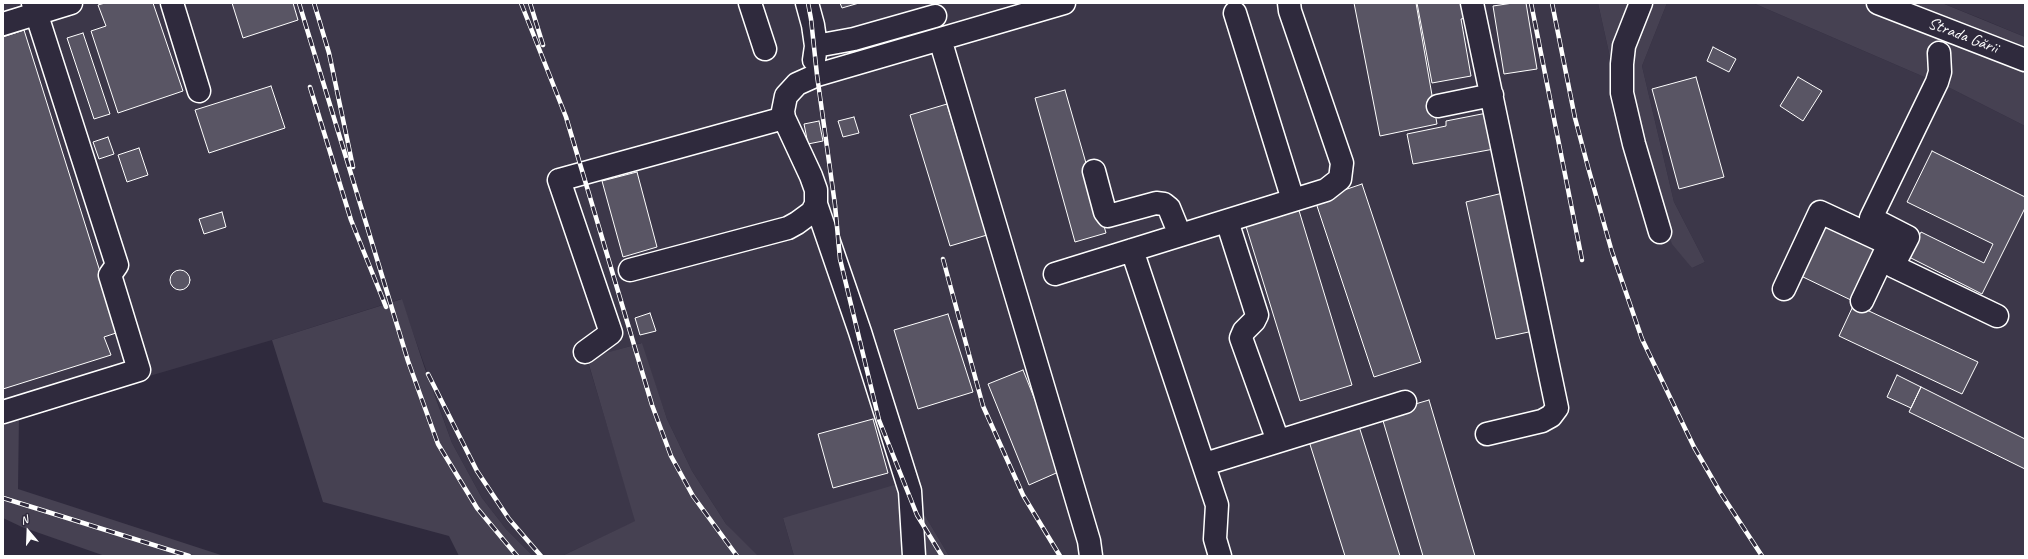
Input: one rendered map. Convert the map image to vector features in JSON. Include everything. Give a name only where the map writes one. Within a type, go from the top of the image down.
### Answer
[{"type":"street","points":[[3,24],[35,8],[71,3]]},
{"type":"street","points":[[172,3],[199,91]]},
{"type":"street","points":[[750,3],[765,50]]},
{"type":"street","points":[[806,3],[813,25],[816,46],[812,77]]},
{"type":"street","points":[[914,556],[910,491],[860,332],[816,204],[816,190],[811,176],[786,124],[783,105],[788,92],[797,84],[812,77],[1064,3]]},
{"type":"street","points":[[1055,274],[1326,190],[1340,179],[1342,163],[1290,11],[1289,3]]},
{"type":"street","points":[[1472,3],[1557,408],[1551,416],[1542,421],[1487,434]]},
{"type":"street","points":[[1641,3],[1624,46],[1621,71],[1622,92],[1634,144],[1660,232]]},
{"type":"street","name":"Strada Gării","points":[[1878,3],[2025,60]]},
{"type":"street","points":[[3,412],[139,370],[110,275],[117,265],[86,194],[37,40],[35,8]]},
{"type":"street","points":[[1235,13],[1292,200]]},
{"type":"street","points":[[816,46],[854,39],[935,16]]},
{"type":"street","points":[[1854,228],[1950,31]]},
{"type":"street","points":[[940,39],[1089,541],[1090,556]]},
{"type":"street","points":[[1939,54],[1940,72],[1937,82],[1871,218],[1908,237],[1893,266],[1997,316]]},
{"type":"street","points":[[1438,106],[1492,96]]},
{"type":"street","points":[[585,352],[611,333],[559,180],[786,124]]},
{"type":"street","points":[[1094,171],[1105,212],[1108,216],[1156,203],[1164,204],[1169,208],[1180,235]]},
{"type":"street","points":[[630,270],[788,228],[806,217],[816,204]]},
{"type":"street","points":[[1784,289],[1820,212],[1889,244],[1862,302]]},
{"type":"street","points":[[1227,221],[1257,315],[1254,321],[1244,331],[1241,338],[1278,441]]},
{"type":"street","points":[[1132,250],[1205,464],[1217,505],[1215,539],[1220,556]]},
{"type":"street","points":[[1205,464],[1405,402]]},
{"type":"shaded area","points":[[3,3],[1598,3],[1649,234],[1667,230],[1692,268],[1705,262],[1674,202],[1642,66],[1667,3],[1753,3],[1952,89],[2025,126],[2025,556],[949,556],[920,507],[783,518],[794,556],[753,556],[726,524],[692,471],[667,419],[641,343],[587,359],[636,521],[562,556],[533,556],[506,529],[482,498],[452,443],[401,299],[272,340],[3,419]]},
{"type":"shaded area","points":[[1598,3],[1667,3],[1642,66],[1674,202],[1705,262],[1692,268],[1672,244],[1667,230],[1649,234]]},
{"type":"shaded area","points":[[1753,3],[1942,3],[2025,37],[2025,126],[1952,89]]},
{"type":"shaded area","points":[[1942,3],[2025,3],[2025,37],[1982,19]]},
{"type":"shaded area","points":[[402,299],[452,443],[482,498],[506,529],[533,556],[459,556],[449,536],[323,502],[272,340]]},
{"type":"shaded area","points":[[642,343],[667,419],[692,471],[726,524],[758,556],[562,556],[635,521],[587,358]]},
{"type":"shaded area","points":[[19,415],[18,489],[224,556],[105,556],[22,527],[3,518],[3,419]]},
{"type":"shaded area","points":[[911,480],[920,507],[949,556],[794,556],[783,518]]},
{"type":"building","points":[[105,3],[153,3],[183,91],[118,113],[91,31],[106,26],[98,5]]},
{"type":"building","points":[[232,3],[293,3],[298,20],[243,38]]},
{"type":"building","points":[[840,3],[859,3],[842,8]]},
{"type":"building","points":[[1354,3],[1416,3],[1437,124],[1380,136]]},
{"type":"building","points":[[1417,3],[1468,3],[1470,17],[1461,19],[1471,76],[1432,83]]},
{"type":"building","points":[[1526,3],[1537,69],[1504,74],[1493,6]]},
{"type":"building","points":[[24,30],[119,332],[104,337],[111,355],[3,389],[3,37]]},
{"type":"building","points":[[83,33],[110,114],[94,119],[67,38]]},
{"type":"building","points":[[1713,47],[1736,59],[1729,72],[1707,61]]},
{"type":"building","points":[[1696,77],[1724,177],[1679,189],[1652,89]]},
{"type":"building","points":[[1798,77],[1822,91],[1803,121],[1780,106]]},
{"type":"building","points":[[271,86],[285,128],[209,153],[195,110]]},
{"type":"building","points":[[1065,90],[1106,233],[1075,242],[1035,98]]},
{"type":"building","points":[[947,104],[987,235],[950,246],[910,115]]},
{"type":"building","points":[[1487,113],[1494,149],[1413,164],[1407,134],[1446,126],[1446,121]]},
{"type":"building","points":[[854,117],[859,133],[843,137],[838,121]]},
{"type":"building","points":[[819,121],[823,141],[808,144],[804,124]]},
{"type":"building","points":[[108,137],[114,154],[99,159],[93,142]]},
{"type":"building","points":[[139,148],[148,175],[127,182],[118,155]]},
{"type":"building","points":[[1932,151],[2025,197],[2025,208],[1982,294],[1909,257],[1921,232],[1984,263],[1993,244],[1907,202]]},
{"type":"building","points":[[637,172],[657,247],[623,257],[602,181]]},
{"type":"building","points":[[1362,184],[1421,362],[1374,377],[1315,200]]},
{"type":"building","points":[[1507,192],[1538,330],[1496,339],[1466,202]]},
{"type":"building","points":[[1297,204],[1352,385],[1300,401],[1244,220]]},
{"type":"building","points":[[222,212],[226,227],[204,234],[199,219]]},
{"type":"building","points":[[1827,224],[1880,250],[1855,302],[1801,276]]},
{"type":"building","points":[[180,270],[187,273],[190,280],[187,287],[180,290],[173,287],[170,280],[173,273]]},
{"type":"building","points":[[1854,304],[1978,362],[1962,394],[1839,336]]},
{"type":"building","points":[[650,313],[656,331],[640,335],[635,318]]},
{"type":"building","points":[[948,314],[973,392],[918,409],[894,330]]},
{"type":"building","points":[[1023,370],[1063,470],[1029,485],[988,384]]},
{"type":"building","points":[[1897,375],[1921,387],[1911,408],[1887,397]]},
{"type":"building","points":[[1921,387],[2025,439],[2025,469],[1909,412]]},
{"type":"building","points":[[1429,400],[1475,556],[1423,556],[1381,414]]},
{"type":"building","points":[[873,419],[888,473],[833,488],[818,434]]},
{"type":"building","points":[[1358,423],[1400,556],[1345,556],[1308,438]]},
{"type":"railway","points":[[299,3],[408,361],[438,444],[477,508],[517,556]]},
{"type":"railway","points":[[314,3],[329,53],[353,167]]},
{"type":"railway","points":[[521,3],[566,117],[652,405],[671,456],[693,496],[737,556]]},
{"type":"railway","points":[[530,3],[543,45]]},
{"type":"railway","points":[[808,3],[835,205],[840,259],[879,420],[917,515],[942,556]]},
{"type":"railway","points":[[1531,3],[1582,260]]},
{"type":"railway","points":[[1552,3],[1575,118],[1588,167],[1612,252],[1642,339],[1694,447],[1720,492],[1762,556]]},
{"type":"railway","points":[[310,87],[351,220],[386,307]]},
{"type":"railway","points":[[943,259],[983,406],[1023,495],[1060,556]]},
{"type":"railway","points":[[428,374],[477,471],[509,519],[541,556]]},
{"type":"railway","points":[[3,498],[189,556]]}]
